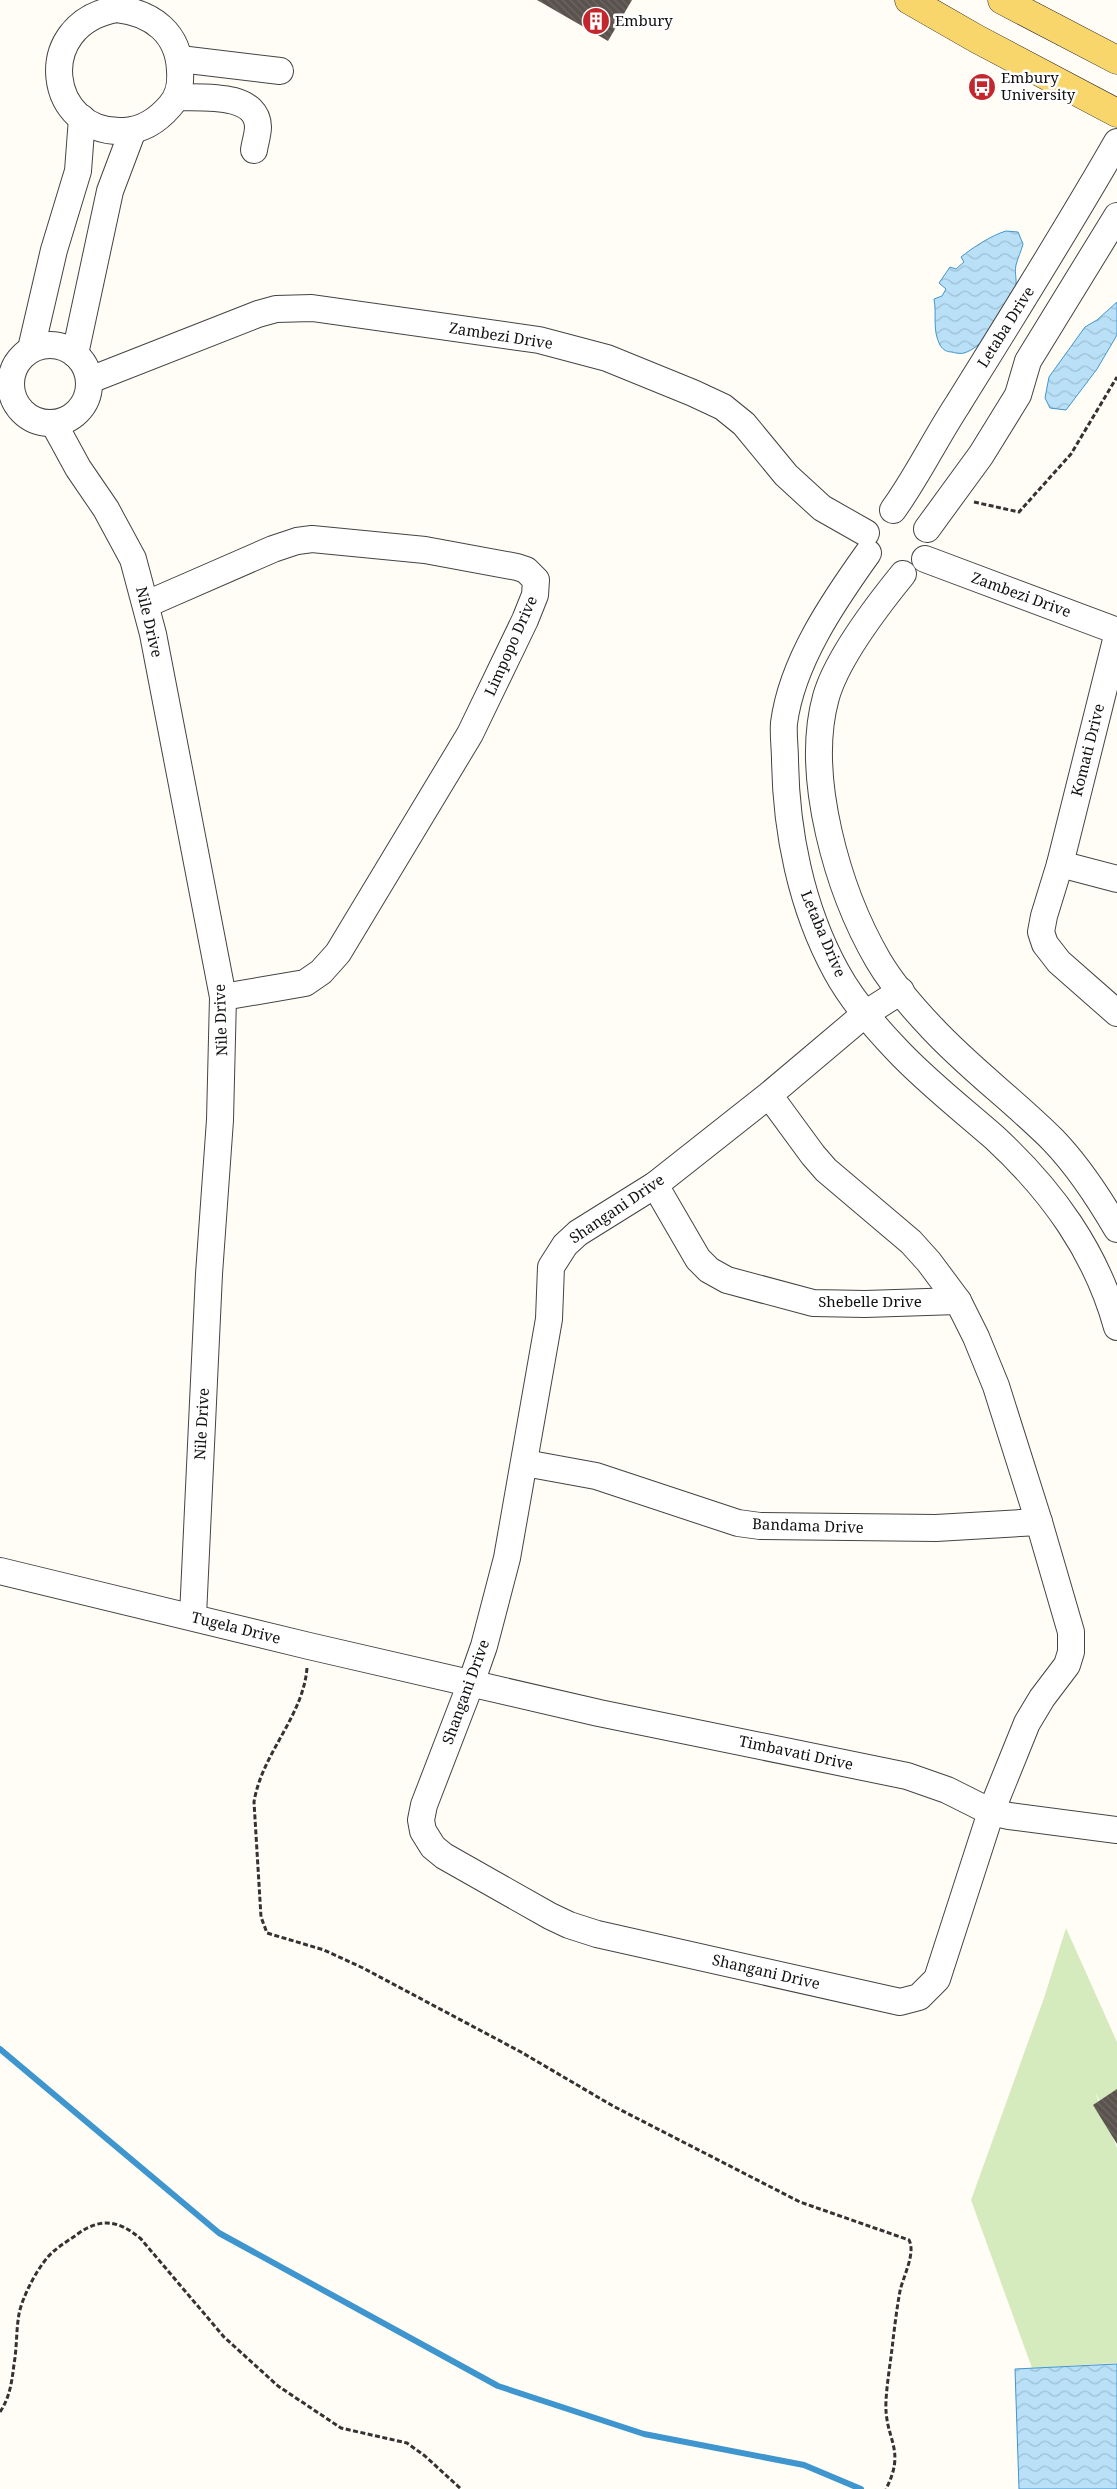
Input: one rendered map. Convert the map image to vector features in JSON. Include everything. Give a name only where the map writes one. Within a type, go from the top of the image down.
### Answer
[{"type":"main road","points":[[909,0],[977,40],[1117,113]]},
{"type":"main road","points":[[1002,0],[1117,60]]},
{"type":"street","points":[[157,0],[162,26]]},
{"type":"street","points":[[106,6],[133,11],[149,17],[162,26],[173,41],[180,59],[181,78],[178,97],[165,112],[150,123],[133,130],[115,131],[97,127],[82,118],[70,106],[62,92],[59,76],[60,59],[65,43],[74,30],[106,6]]},
{"type":"street","points":[[180,59],[280,71]]},
{"type":"street","points":[[178,97],[228,99],[242,104],[255,116],[258,127],[254,150]]},
{"type":"street","points":[[31,349],[54,250],[78,171],[82,118]]},
{"type":"street","points":[[75,354],[110,191],[133,130]]},
{"type":"street","name":"Letaba Drive","points":[[893,510],[911,485],[930,451],[1015,315],[1117,142]]},
{"type":"street","points":[[927,529],[980,455],[1018,394],[1028,361],[1117,216]]},
{"type":"street","name":"Zambezi Drive","points":[[90,380],[258,314],[276,309],[312,308],[525,337],[607,358],[693,393],[723,408],[744,424],[786,475],[803,492],[867,543]]},
{"type":"street","points":[[1015,315],[1044,333]]},
{"type":"street","points":[[44,345],[58,345],[75,354],[86,368],[90,380],[89,392],[81,409],[66,421],[54,424],[42,423],[29,418],[19,408],[12,390],[7,365],[31,349],[44,345]]},
{"type":"street","name":"Nile Drive","points":[[54,424],[78,468],[123,538],[133,559],[147,604],[224,997],[220,1120],[209,1274],[193,1616]]},
{"type":"street","points":[[930,451],[965,475]]},
{"type":"street","points":[[903,574],[885,572],[871,561],[867,543],[872,522],[881,514],[893,510],[913,514],[927,529],[929,549],[920,566],[903,574],[884,598],[836,674],[826,696],[818,740],[818,780],[841,877],[866,938],[879,963],[932,1028],[1057,1144],[1106,1208],[1117,1229]]},
{"type":"street","name":"Limpopo Drive","points":[[147,604],[273,549],[297,541],[312,539],[424,550],[517,567],[526,570],[536,580],[535,595],[525,620],[470,734],[338,953],[320,972],[305,983],[224,997]]},
{"type":"street","name":"Letaba Drive","points":[[867,543],[815,635],[797,675],[784,723],[786,798],[799,877],[836,971],[865,1014],[898,1051],[1007,1150],[1044,1188],[1087,1253],[1107,1292],[1117,1327]]},
{"type":"street","name":"Zambezi Drive","points":[[925,559],[1117,630]]},
{"type":"street","name":"Komati Drive","points":[[1117,636],[1060,864],[1044,916],[1042,932],[1045,944],[1058,962],[1117,1013]]},
{"type":"street","points":[[1060,864],[1117,879]]},
{"type":"street","name":"Shangani Drive","points":[[769,1095],[813,1156],[826,1170],[911,1242],[930,1262],[958,1301],[976,1337],[996,1386],[1066,1609],[1071,1632],[1071,1652],[1067,1665],[1042,1698],[1027,1723],[991,1812],[937,1979],[928,1990],[911,2000],[900,2002],[874,1998],[597,1934],[562,1922],[458,1866],[433,1847],[424,1831],[421,1820],[424,1805],[484,1646],[507,1558],[549,1319],[551,1267],[565,1245],[578,1233],[655,1185],[769,1095],[865,1014],[901,991]]},
{"type":"street","name":"Shebelle Drive","points":[[655,1185],[698,1259],[709,1270],[727,1280],[813,1303],[865,1304],[958,1301]]},
{"type":"street","name":"Bandama Drive","points":[[525,1463],[596,1476],[738,1523],[760,1526],[936,1528],[1039,1522]]},
{"type":"street","name":"Tugela Drive","points":[[0,1571],[193,1616],[308,1646],[471,1683]]},
{"type":"street","name":"Timbavati Drive","points":[[471,1683],[599,1713],[907,1776],[947,1790],[991,1812],[1117,1830]]},
{"type":"path","points":[[947,503],[965,500],[1019,512],[1071,454],[1117,377]]},
{"type":"path","points":[[308,1646],[305,1686],[294,1713],[264,1767],[254,1802],[261,1917],[267,1933],[271,1936],[294,1940],[324,1950],[363,1968],[521,2052],[613,2106],[792,2199],[853,2222],[909,2240],[911,2244],[910,2253],[901,2290],[886,2402],[888,2425],[896,2454],[892,2476],[886,2489]]},
{"type":"path","points":[[0,2412],[6,2401],[12,2378],[19,2313],[39,2270],[53,2251],[84,2230],[94,2224],[113,2222],[124,2226],[140,2239],[224,2337],[284,2391],[341,2428],[407,2443],[425,2456],[461,2489]]},
{"type":"green space","points":[[1066,1928],[1117,2042],[1117,2092],[1100,2101],[1095,2092],[1117,2148],[1117,2363],[1032,2368],[971,2200],[1044,1998]]},
{"type":"water","points":[[1006,231],[1018,232],[1023,244],[1016,265],[1015,291],[1001,318],[980,344],[963,353],[948,352],[940,345],[935,328],[934,299],[942,296],[946,289],[939,283],[950,267],[956,269],[964,262],[961,257],[966,253]]},
{"type":"water","points":[[1117,302],[1117,335],[1097,369],[1066,410],[1050,408],[1045,398],[1049,377],[1085,327],[1097,320]]},
{"type":"water","points":[[1117,2364],[1117,2489],[1019,2489],[1015,2369]]},
{"type":"building","name":"Embury","points":[[537,0],[632,0],[608,41]]},
{"type":"building","points":[[1117,2089],[1117,2144],[1093,2105]]},
{"type":"waterway","points":[[0,2049],[219,2233],[498,2386],[644,2434],[804,2465],[861,2489]]},
{"type":"place","name":"Embury","points":[[596,21]]},
{"type":"place","name":"Embury University","points":[[982,87]]}]
